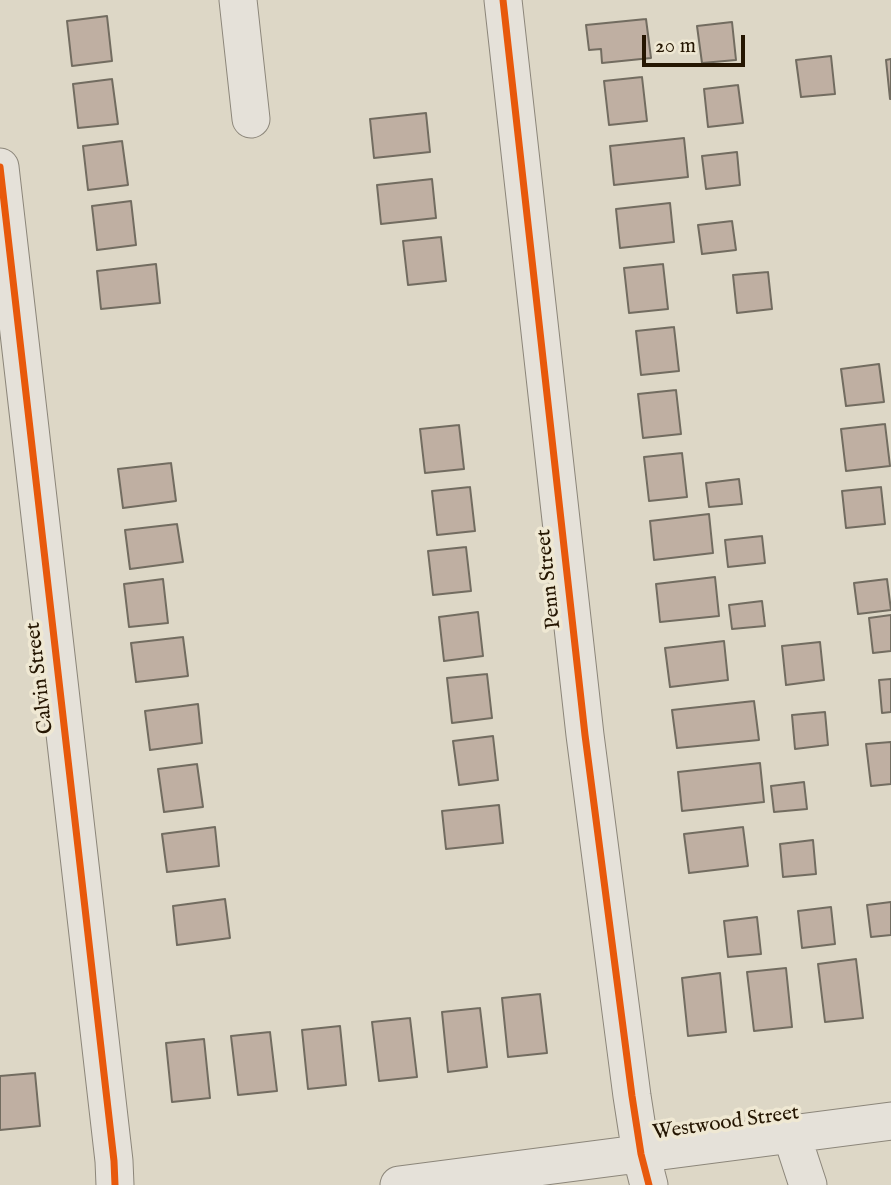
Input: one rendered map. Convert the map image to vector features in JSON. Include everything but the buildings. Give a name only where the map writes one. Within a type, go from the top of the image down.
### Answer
[{"type":"street","points":[[238,0],[251,119]]},
{"type":"street","name":"Penn Street","points":[[503,0],[585,735],[632,1096],[645,1169]]},
{"type":"street","name":"Calvin Street","points":[[0,167],[115,1185]]},
{"type":"street","name":"Westwood Street","points":[[399,1185],[645,1169],[791,1133],[891,1121]]},
{"type":"street","points":[[791,1133],[808,1185]]},
{"type":"cycle path","points":[[503,0],[585,735],[632,1096],[649,1185]]},
{"type":"cycle path","points":[[0,167],[115,1185]]}]
